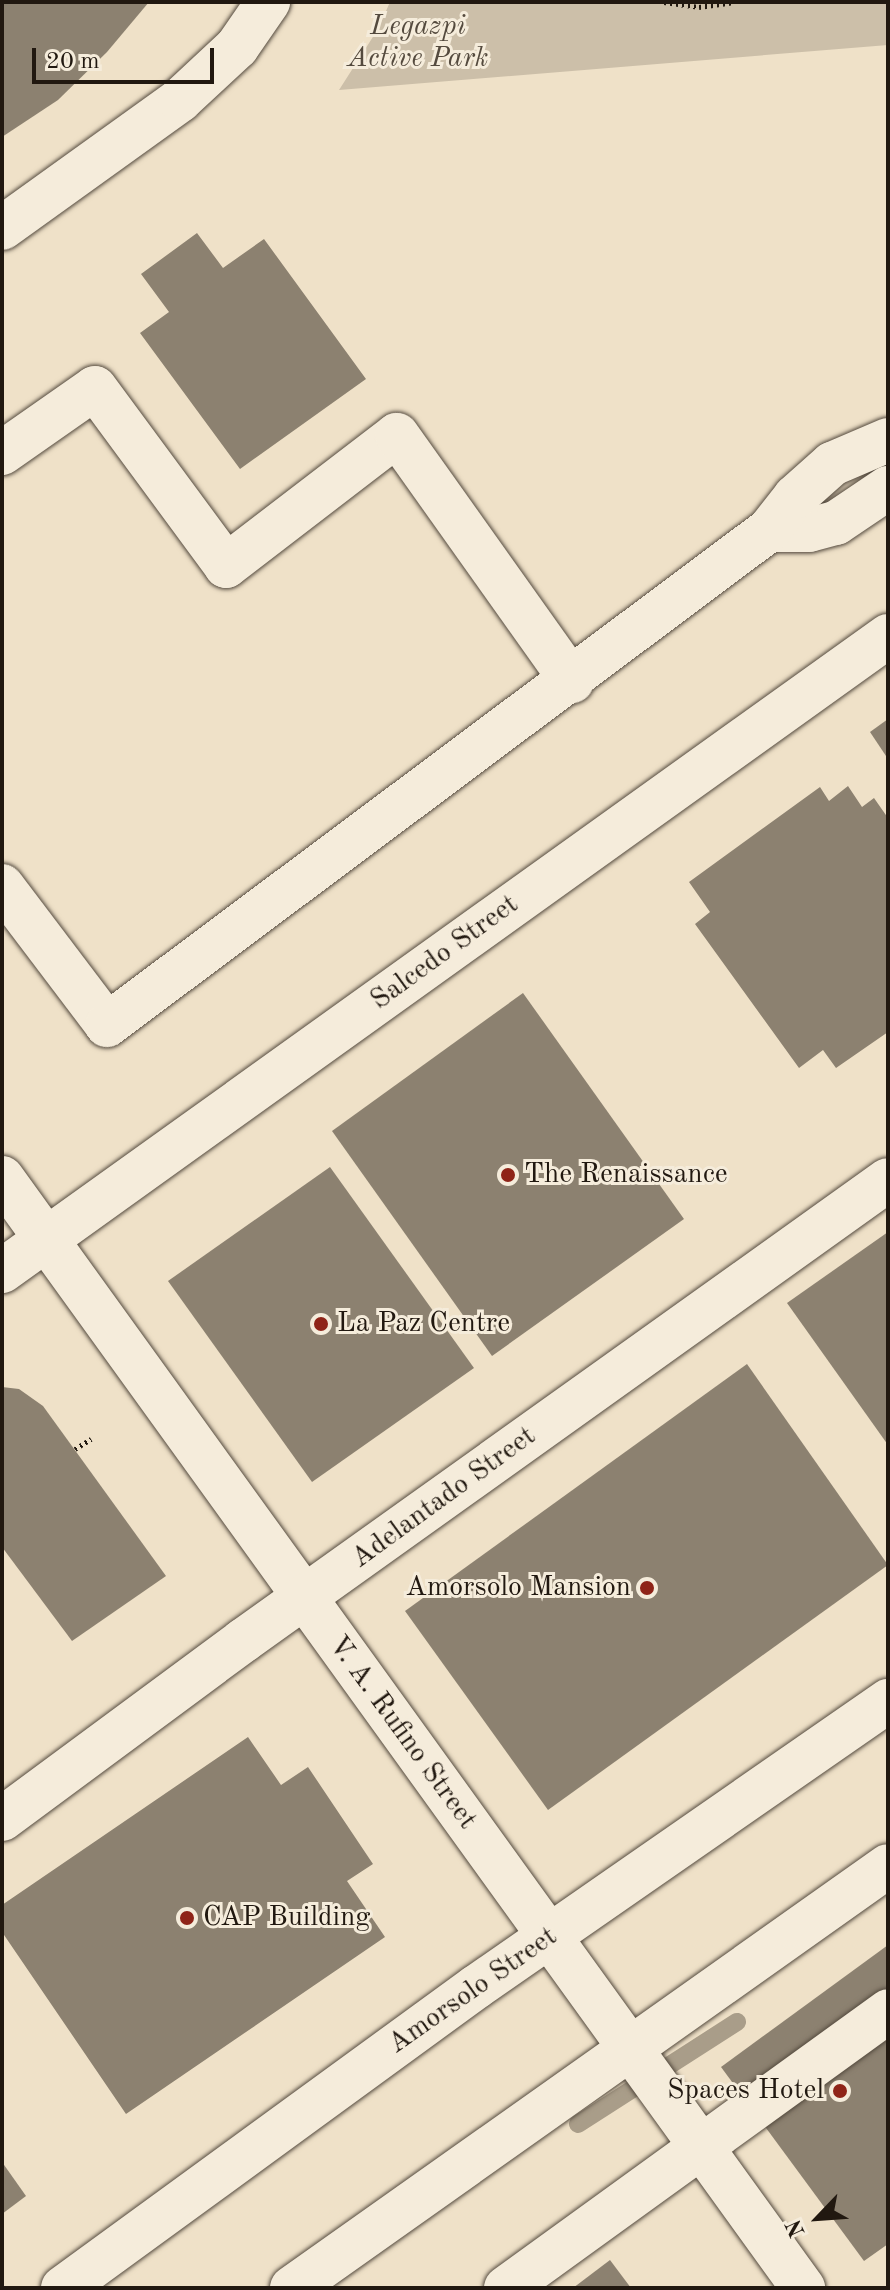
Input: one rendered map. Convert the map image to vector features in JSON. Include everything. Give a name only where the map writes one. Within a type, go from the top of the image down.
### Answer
[{"type":"street","points":[[2,228],[180,100],[237,47],[268,2]]},
{"type":"street","points":[[7,440],[95,388],[226,566],[397,435],[572,681]]},
{"type":"street","points":[[2,886],[107,1025],[572,681],[732,554],[769,530],[795,497],[832,464],[888,440]]},
{"type":"street","points":[[769,530],[809,530],[836,523],[888,488]]},
{"type":"street","name":"Salcedo Street","points":[[2,1271],[888,636]]},
{"type":"street","name":"V. A. Rufino Street","points":[[2,1178],[550,1936],[628,2050],[803,2288]]},
{"type":"street","name":"Adelantado Street","points":[[2,1819],[305,1597],[888,1180]]},
{"type":"street","name":"Amorsolo Street","points":[[63,2288],[550,1936],[888,1701]]},
{"type":"street","points":[[292,2288],[888,1866]]},
{"type":"street","points":[[506,2288],[888,2011]]},
{"type":"path","points":[[664,2],[699,7],[735,2]]},
{"type":"path","points":[[75,1449],[91,1439]]},
{"type":"green space","name":"Legazpi Active Park","points":[[390,2],[888,2],[888,45],[339,90],[378,29]]},
{"type":"building","points":[[2,2],[149,2],[107,52],[58,100],[2,137]]},
{"type":"building","points":[[197,233],[223,268],[264,239],[366,379],[240,469],[140,333],[169,312],[141,274]]},
{"type":"building","points":[[888,719],[888,759],[870,732]]},
{"type":"building","points":[[848,786],[862,807],[874,798],[888,818],[888,1032],[836,1068],[823,1050],[799,1068],[695,924],[710,912],[689,882],[820,787],[829,801]]},
{"type":"building","name":"The Renaissance","points":[[523,993],[684,1219],[492,1356],[332,1131]]},
{"type":"building","name":"La Paz Centre","points":[[330,1167],[474,1368],[312,1482],[168,1281]]},
{"type":"building","points":[[888,1232],[888,1445],[787,1303]]},
{"type":"building","name":"Amorsolo Mansion","points":[[747,1364],[888,1565],[548,1810],[405,1611]]},
{"type":"building","points":[[2,1387],[19,1389],[43,1406],[166,1576],[72,1641],[2,1547]]},
{"type":"building","name":"CAP Building","points":[[248,1737],[281,1785],[308,1767],[373,1864],[347,1881],[385,1937],[126,2114],[2,1932],[2,1905]]},
{"type":"building","points":[[888,1945],[888,2244],[864,2261],[721,2067]]},
{"type":"building","points":[[2,2162],[26,2196],[2,2214]]},
{"type":"building","points":[[610,2260],[631,2288],[573,2288]]},
{"type":"waterway","points":[[578,2124],[737,2022]]},
{"type":"place","name":"The Renaissance","points":[[508,1175]]},
{"type":"place","name":"La Paz Centre","points":[[321,1324]]},
{"type":"place","name":"Amorsolo Mansion","points":[[647,1588]]},
{"type":"place","name":"CAP Building","points":[[187,1918]]},
{"type":"place","name":"Spaces Hotel","points":[[840,2091]]}]
